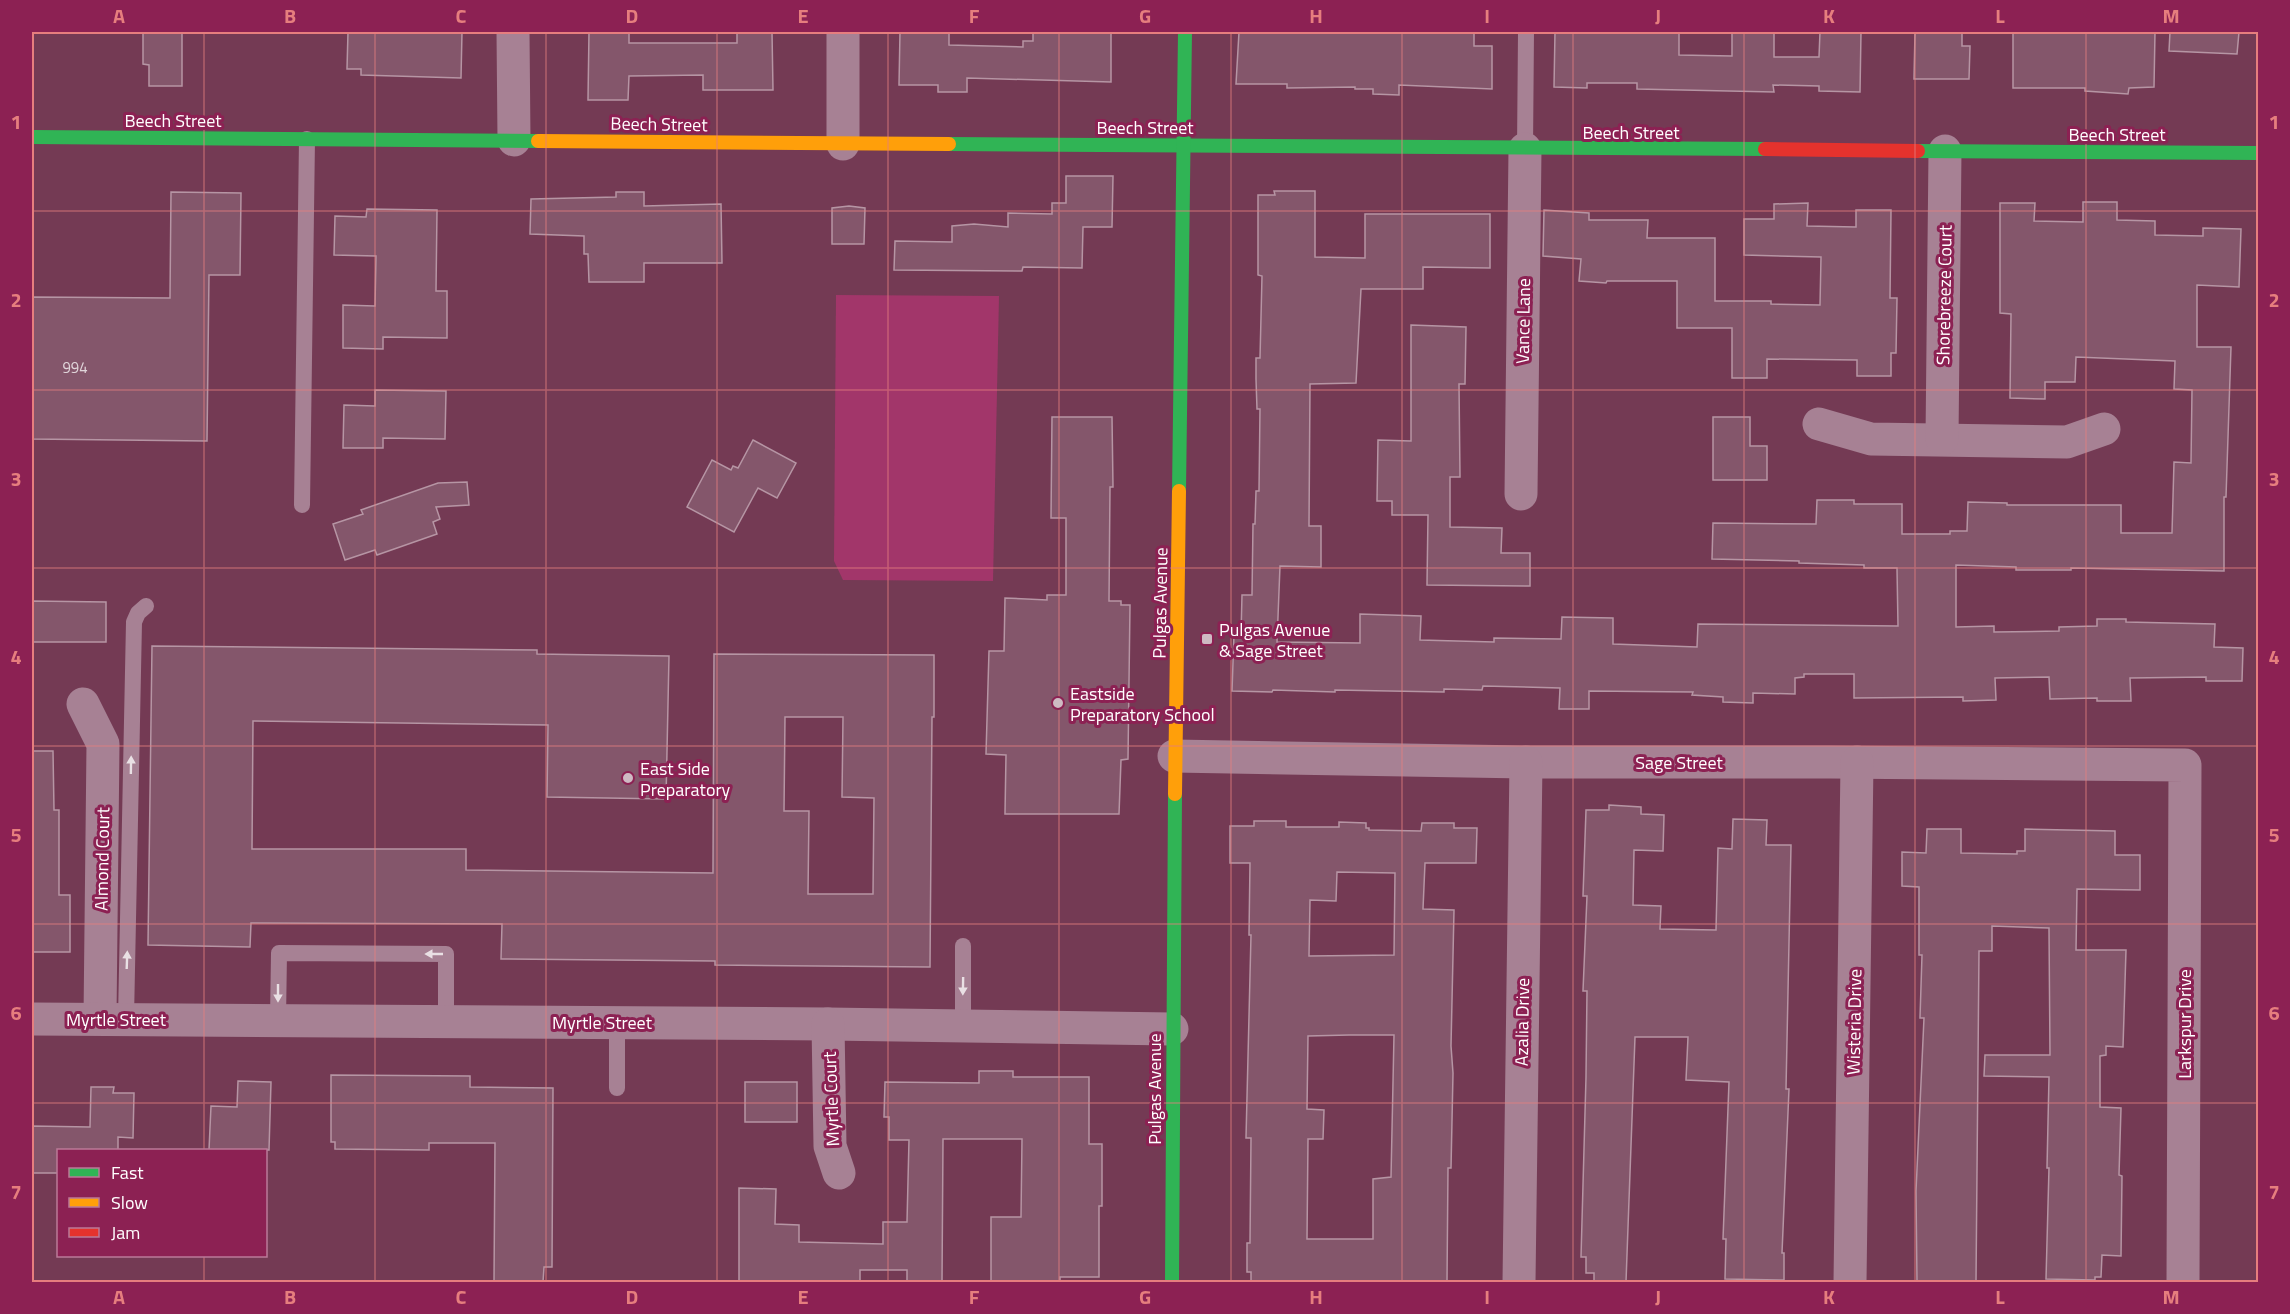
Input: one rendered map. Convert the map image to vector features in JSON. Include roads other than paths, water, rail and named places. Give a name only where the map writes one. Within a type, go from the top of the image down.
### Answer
[{"type":"street","points":[[513,32],[514,140]]},
{"type":"street","points":[[843,32],[843,144]]},
{"type":"street","name":"Pulgas Avenue","points":[[1172,1282],[1174,756],[1185,32]]},
{"type":"street","name":"Beech Street","points":[[32,137],[2259,153]]},
{"type":"street","name":"Vance Lane","points":[[1521,494],[1525,149]]},
{"type":"street","name":"Shorebreeze Court","points":[[1942,440],[1946,151]]},
{"type":"street","points":[[1819,424],[1871,439],[2067,442],[2104,429]]},
{"type":"street","name":"Almond Court","points":[[83,704],[103,744],[113,1019]]},
{"type":"street","name":"Sage Street","points":[[1174,756],[1526,762],[2185,765]]},
{"type":"street","name":"Azalia Drive","points":[[1519,1282],[1526,762]]},
{"type":"street","name":"Wisteria Drive","points":[[1850,1282],[1857,762]]},
{"type":"street","name":"Larkspur Drive","points":[[2183,1282],[2185,765]]},
{"type":"street","name":"Myrtle Street","points":[[32,1019],[617,1022],[1172,1029]]},
{"type":"street","name":"Myrtle Court","points":[[828,1024],[830,1146],[839,1173]]},
{"type":"lane","points":[[1525,149],[1526,32]]},
{"type":"lane","points":[[302,505],[307,139]]},
{"type":"lane","points":[[113,1019],[134,622],[138,613],[146,606]]},
{"type":"lane","points":[[963,946],[963,1026]]},
{"type":"lane","points":[[278,1020],[279,953],[327,953],[446,954],[446,1021]]},
{"type":"lane","points":[[617,1022],[617,1088]]},
{"type":"place","name":"Pulgas Avenue & Sage Street","points":[[1207,639]]},
{"type":"place","name":"Eastside Preparatory School","points":[[1058,703]]},
{"type":"place","name":"East Side Preparatory","points":[[628,778]]}]
